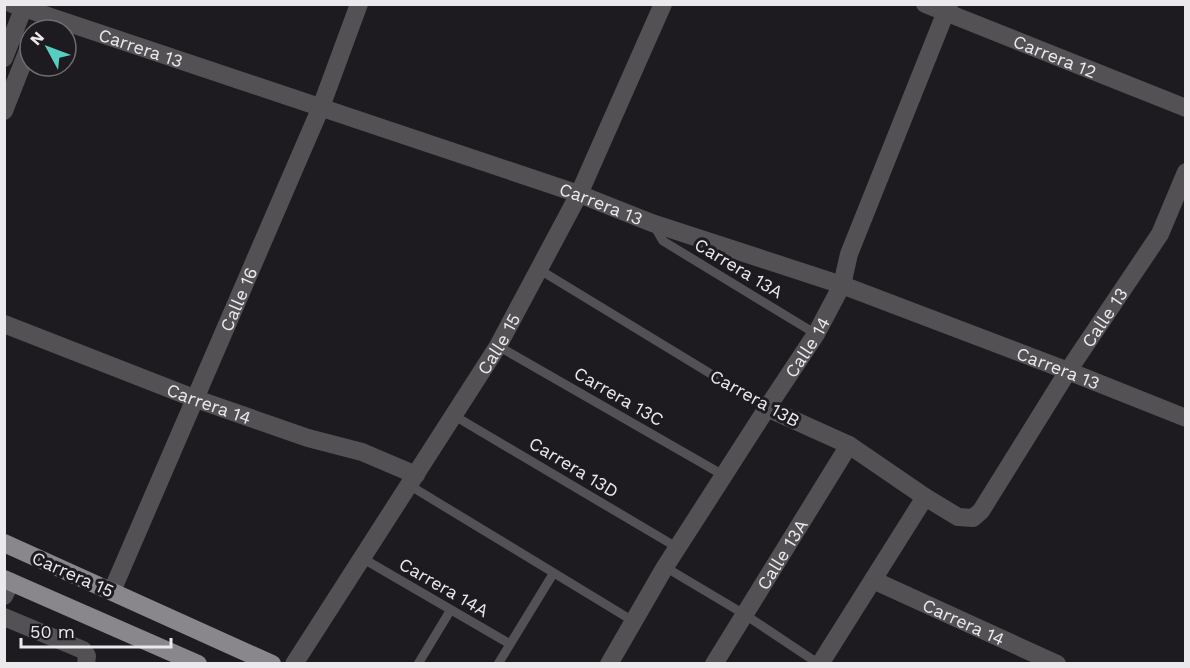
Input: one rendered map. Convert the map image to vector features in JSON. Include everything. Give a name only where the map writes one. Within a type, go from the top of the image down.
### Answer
[{"type":"main road","name":"Carrera 15","points":[[4,543],[272,663]]},
{"type":"main road","name":"Carrera 15","points":[[7,586],[198,663]]},
{"type":"street","name":"Calle 16","points":[[112,591],[321,107],[358,4]]},
{"type":"street","name":"Calle 15","points":[[294,663],[498,346],[579,194],[663,4]]},
{"type":"street","name":"Carrera 12","points":[[925,4],[947,8],[1185,108]]},
{"type":"street","name":"Carrera 13","points":[[20,6],[41,16],[321,107],[579,194],[652,223],[842,285],[1185,418]]},
{"type":"street","points":[[4,58],[20,6]]},
{"type":"street","name":"Calle 14","points":[[609,663],[665,567],[816,334],[842,285],[849,254],[947,8]]},
{"type":"street","points":[[4,111],[18,75]]},
{"type":"street","name":"Calle 13","points":[[973,518],[981,511],[1068,371],[1160,234],[1185,172]]},
{"type":"street","name":"Carrera 14","points":[[4,324],[196,399],[308,438],[362,452],[413,480]]},
{"type":"street","name":"Carrera 13B","points":[[767,408],[849,445],[958,517],[973,518]]},
{"type":"street","name":"Calle 13A","points":[[714,663],[849,445]]},
{"type":"street","points":[[825,662],[925,497]]},
{"type":"street","name":"Carrera 14","points":[[873,580],[1057,663]]},
{"type":"street","points":[[4,617],[83,650],[87,656],[86,663]]},
{"type":"lane","name":"Carrera 13A","points":[[652,223],[663,241],[816,334]]},
{"type":"lane","name":"Carrera 13B","points":[[540,270],[767,408]]},
{"type":"lane","name":"Carrera 13C","points":[[498,346],[723,475]]},
{"type":"lane","name":"Carrera 13D","points":[[453,415],[678,548]]},
{"type":"lane","name":"Carrera 14","points":[[413,480],[553,574],[633,621]]},
{"type":"lane","name":"Carrera 14A","points":[[362,558],[510,644]]},
{"type":"lane","points":[[665,567],[825,662]]},
{"type":"lane","points":[[498,663],[553,574]]},
{"type":"lane","points":[[418,663],[450,610]]}]
